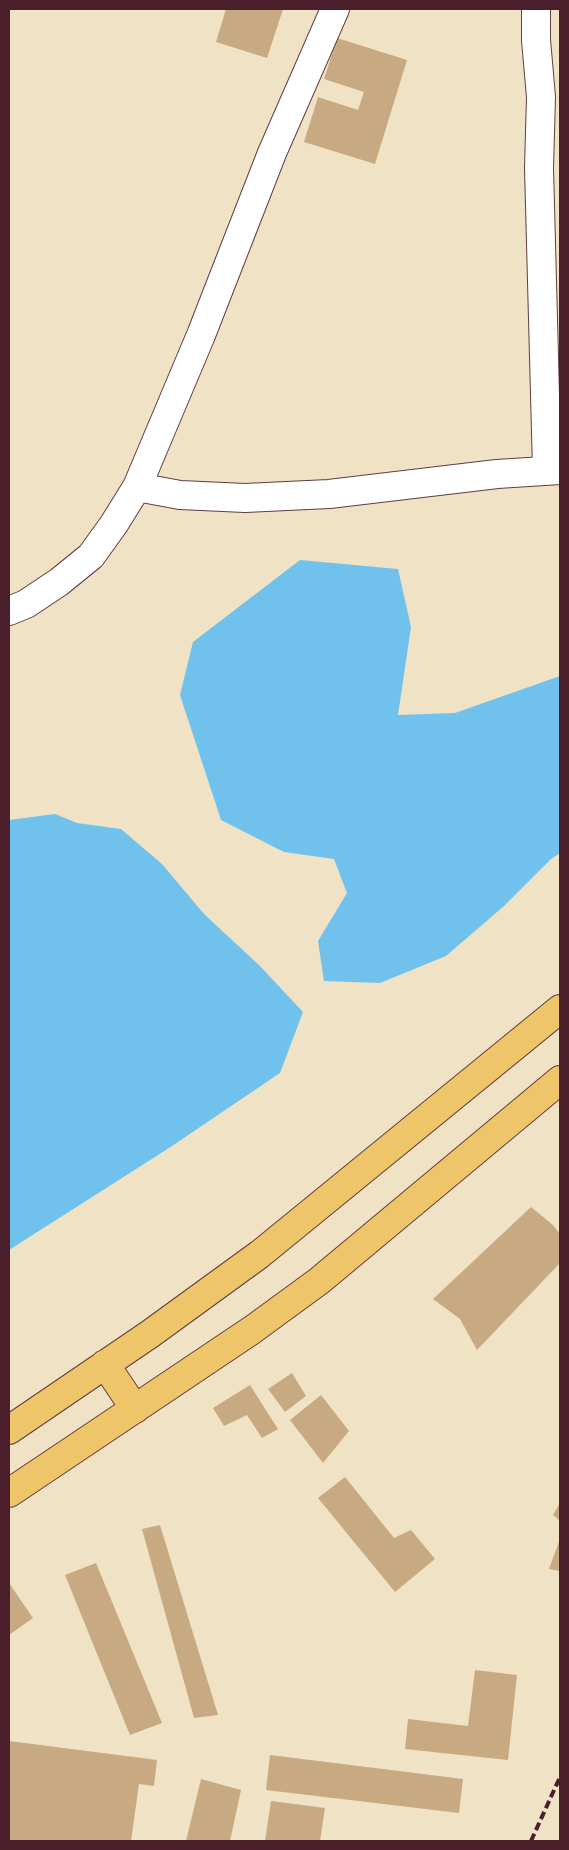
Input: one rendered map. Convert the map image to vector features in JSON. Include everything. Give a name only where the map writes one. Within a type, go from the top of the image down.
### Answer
[{"type":"main road","points":[[9,1430],[150,1334],[260,1254],[560,1009]]},
{"type":"main road","points":[[9,1493],[252,1330],[319,1281],[560,1080]]},
{"type":"main road","points":[[105,1364],[135,1409]]},
{"type":"street","points":[[9,611],[26,604],[59,582],[91,556],[137,487],[201,335],[272,152],[335,9]]},
{"type":"street","points":[[137,487],[180,495],[245,498],[329,494],[554,470],[539,168],[541,97],[536,40],[536,9]]},
{"type":"water","points":[[300,560],[398,569],[411,627],[398,715],[455,713],[560,676],[560,853],[551,859],[504,906],[446,956],[380,983],[324,981],[318,941],[347,893],[334,859],[284,852],[221,820],[180,695],[193,642]]},
{"type":"water","points":[[55,814],[77,823],[121,829],[162,864],[204,914],[260,966],[303,1012],[280,1073],[169,1148],[9,1250],[9,820]]},
{"type":"building","points":[[226,9],[283,9],[267,58],[216,42]]},
{"type":"building","points":[[337,38],[407,60],[375,164],[304,142],[318,97],[358,110],[364,92],[324,79]]},
{"type":"building","points":[[531,1207],[553,1225],[560,1234],[560,1263],[477,1350],[460,1319],[433,1299]]},
{"type":"building","points":[[292,1373],[306,1396],[285,1412],[268,1389]]},
{"type":"building","points":[[250,1385],[278,1429],[262,1438],[247,1415],[224,1426],[213,1408]]},
{"type":"building","points":[[321,1395],[349,1431],[323,1463],[290,1420]]},
{"type":"building","points":[[345,1477],[394,1538],[411,1530],[435,1559],[395,1592],[318,1498]]},
{"type":"building","points":[[560,1503],[560,1521],[553,1515]]},
{"type":"building","points":[[160,1525],[218,1715],[194,1718],[142,1529]]},
{"type":"building","points":[[560,1539],[560,1571],[549,1569]]},
{"type":"building","points":[[96,1563],[162,1723],[130,1735],[65,1575]]},
{"type":"building","points":[[9,1583],[33,1618],[9,1635]]},
{"type":"building","points":[[475,1670],[517,1675],[508,1760],[405,1749],[408,1719],[468,1726]]},
{"type":"building","points":[[9,1741],[157,1760],[154,1786],[139,1784],[131,1841],[9,1841]]},
{"type":"building","points":[[270,1755],[463,1779],[459,1813],[266,1790]]},
{"type":"building","points":[[201,1779],[241,1790],[230,1841],[186,1841]]},
{"type":"building","points":[[271,1801],[325,1808],[320,1841],[265,1841]]},
{"type":"railway","points":[[531,1841],[560,1777]]}]
